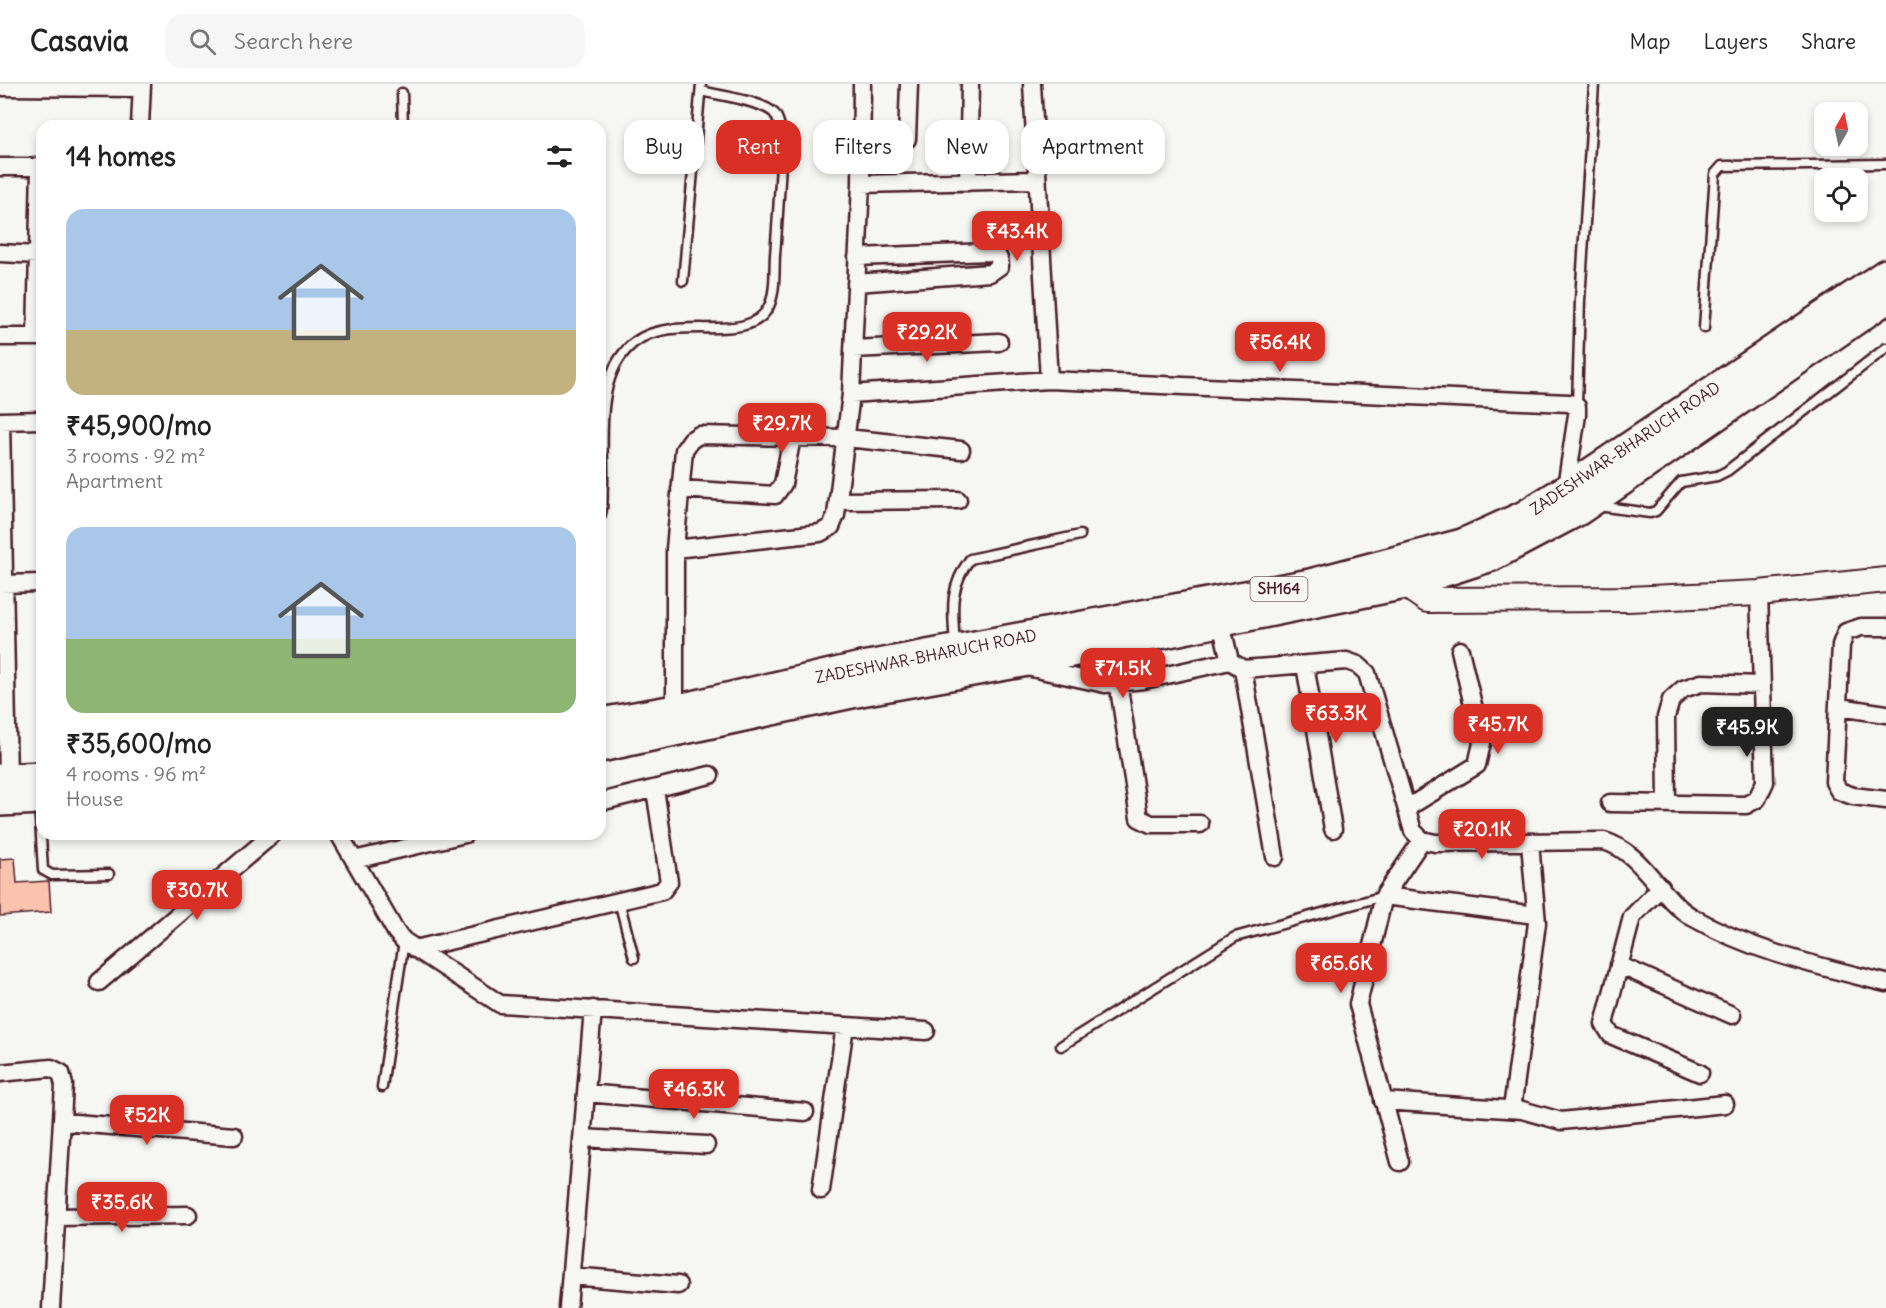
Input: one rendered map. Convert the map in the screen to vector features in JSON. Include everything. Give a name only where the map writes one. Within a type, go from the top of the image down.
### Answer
[{"type":"main road","name":"ZADESHWAR-BHARUCH ROAD","points":[[606,721],[675,709],[857,667],[1310,583],[1462,543],[1524,515],[1575,503],[1886,273]]},
{"type":"main road","name":"ZADESHWAR-BHARUCH ROAD","points":[[606,747],[861,692],[1221,624],[1405,585],[1492,557],[1886,300]]},
{"type":"main road","points":[[3,786],[36,791]]},
{"type":"street","points":[[861,120],[862,84]]},
{"type":"street","points":[[908,120],[909,84]]},
{"type":"street","points":[[968,182],[970,84]]},
{"type":"street","points":[[1032,84],[1049,380]]},
{"type":"street","points":[[0,87],[142,86],[140,120]]},
{"type":"street","points":[[0,167],[36,167]]},
{"type":"street","points":[[675,549],[820,533],[831,527],[838,501],[851,394],[861,174]]},
{"type":"street","points":[[861,184],[1036,180]]},
{"type":"street","points":[[856,283],[990,273],[1000,266],[1000,258],[995,253],[989,252],[857,257]]},
{"type":"street","points":[[0,253],[36,255]]},
{"type":"street","points":[[0,337],[36,337]]},
{"type":"street","points":[[853,349],[999,342]]},
{"type":"street","points":[[851,394],[1049,380],[1569,403],[1577,407],[1575,503]]},
{"type":"street","points":[[3,786],[0,421],[36,420]]},
{"type":"street","points":[[675,709],[675,549],[684,450],[691,440],[699,435],[846,438],[961,450]]},
{"type":"street","points":[[680,489],[775,495],[783,484],[792,437]]},
{"type":"street","points":[[838,501],[958,500]]},
{"type":"street","points":[[1405,585],[1428,600],[1628,599],[1759,593],[1886,580]]},
{"type":"street","points":[[1,584],[36,583]]},
{"type":"street","points":[[1610,804],[1746,805],[1757,799],[1765,782],[1759,593]]},
{"type":"street","points":[[1221,624],[1236,665],[1275,857]]},
{"type":"street","points":[[1886,627],[1861,627],[1846,632],[1840,645],[1834,782],[1839,791],[1853,796],[1886,800]]},
{"type":"street","points":[[1407,808],[1477,765],[1481,755],[1482,743],[1460,650]]},
{"type":"street","points":[[1017,664],[1105,684],[1236,665],[1305,665],[1347,661],[1358,665],[1367,673],[1413,831],[1422,840],[1435,843],[1604,841],[1617,845],[1632,855],[1690,916],[1771,954],[1886,983]]},
{"type":"street","points":[[1305,665],[1333,829]]},
{"type":"street","points":[[1118,682],[1139,818],[1151,824],[1200,824]]},
{"type":"street","points":[[1667,803],[1666,717],[1671,700],[1683,689],[1701,683],[1762,685]]},
{"type":"street","points":[[1839,707],[1886,714]]},
{"type":"street","points":[[606,801],[710,776]]},
{"type":"street","points":[[410,945],[618,901],[667,888],[669,882],[655,789]]},
{"type":"street","points":[[99,982],[266,840]]},
{"type":"street","points":[[342,840],[396,932],[410,945],[500,1004],[926,1031]]},
{"type":"street","points":[[354,860],[439,840]]},
{"type":"street","points":[[1400,1162],[1358,1004],[1384,896],[1422,840]]},
{"type":"street","points":[[1512,1109],[1536,915],[1530,843]]},
{"type":"street","points":[[1661,887],[1632,917],[1605,1017],[1606,1030],[1611,1035],[1700,1073]]},
{"type":"street","points":[[1384,896],[1536,915]]},
{"type":"street","points":[[1619,965],[1732,1015]]},
{"type":"street","points":[[568,1308],[593,1009]]},
{"type":"street","points":[[821,1190],[845,1026]]},
{"type":"street","points":[[0,1073],[51,1068],[61,1073],[64,1085],[51,1308]]},
{"type":"street","points":[[586,1092],[805,1112]]},
{"type":"street","points":[[1383,1101],[1512,1109],[1561,1121],[1725,1104]]},
{"type":"street","points":[[63,1122],[234,1136]]},
{"type":"street","points":[[582,1138],[706,1145]]},
{"type":"street","points":[[57,1217],[188,1215]]},
{"type":"street","points":[[571,1276],[678,1285]]},
{"type":"lane","points":[[1577,407],[1580,300],[1594,84]]},
{"type":"lane","points":[[606,393],[612,374],[626,349],[649,332],[675,328],[746,327],[760,320],[769,307],[774,284],[782,145],[780,127],[774,113],[760,106],[701,87],[683,281]]},
{"type":"lane","points":[[402,93],[403,120]]},
{"type":"lane","points":[[1704,328],[1715,174],[1722,166],[1886,164]]},
{"type":"lane","points":[[1575,503],[1644,514],[1656,511],[1681,482],[1717,476],[1727,471],[1886,348]]},
{"type":"lane","points":[[955,650],[952,597],[958,575],[970,559],[1080,536]]},
{"type":"lane","points":[[42,840],[43,870],[52,875],[109,874]]},
{"type":"lane","points":[[1061,1046],[1235,937],[1384,896]]},
{"type":"lane","points":[[618,901],[634,958]]},
{"type":"lane","points":[[382,1087],[410,945]]},
{"type":"building","points":[[15,858],[17,883],[49,881],[51,912],[0,916],[0,859]]}]
